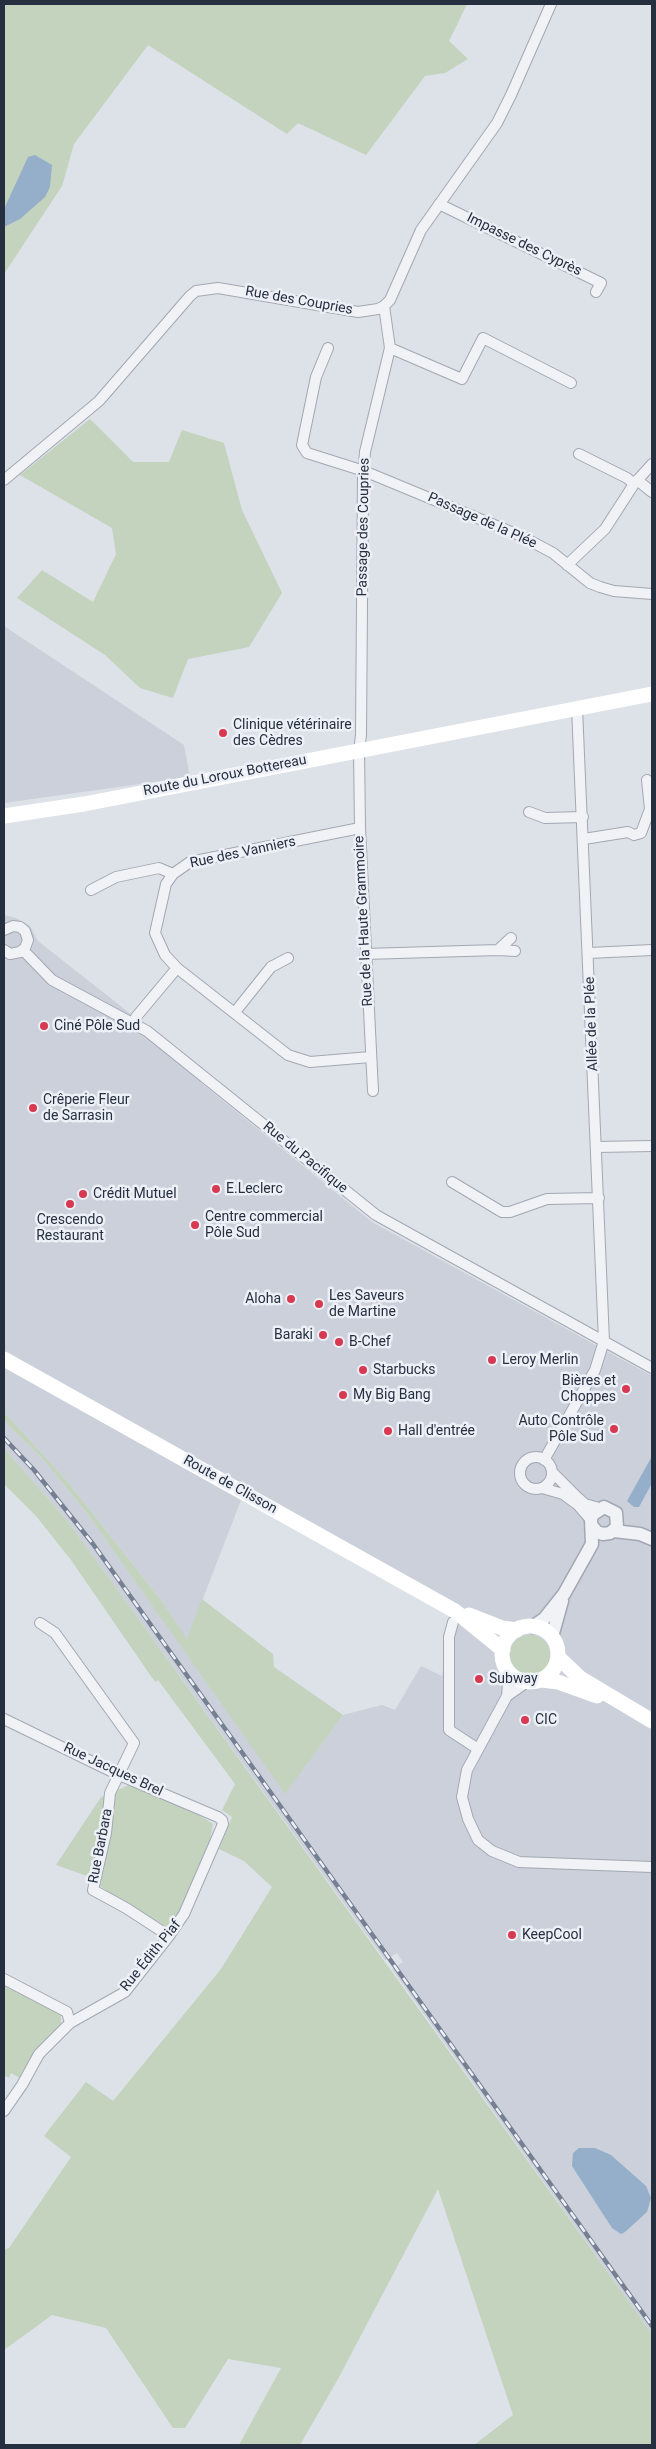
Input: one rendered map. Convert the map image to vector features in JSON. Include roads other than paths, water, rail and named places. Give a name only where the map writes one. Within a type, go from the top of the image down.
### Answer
[{"type":"main road","name":"Route du Loroux Bottereau","points":[[4,816],[84,804],[652,694]]},
{"type":"main road","name":"Route de Clisson","points":[[4,1360],[454,1616],[503,1650]]},
{"type":"main road","name":"Route de Clisson","points":[[454,1616],[502,1628],[540,1628],[552,1637]]},
{"type":"main road","points":[[525,1628],[506,1642],[503,1650],[505,1666],[514,1677],[527,1682],[542,1680],[618,1701]]},
{"type":"main road","points":[[542,1680],[554,1669],[558,1657],[558,1650],[552,1637]]},
{"type":"main road","points":[[558,1657],[573,1674],[652,1721]]},
{"type":"street","points":[[384,306],[390,300],[415,239],[497,122],[512,96],[551,4]]},
{"type":"street","name":"Impasse des Cyprès","points":[[439,204],[601,283],[596,292]]},
{"type":"street","name":"Rue des Coupries","points":[[4,480],[99,401],[196,291],[218,288],[358,312],[378,310],[384,306]]},
{"type":"street","name":"Passage des Coupries","points":[[358,751],[361,735],[365,452],[390,348],[384,306]]},
{"type":"street","points":[[390,348],[462,380],[483,338],[571,383]]},
{"type":"street","name":"Passage de la Plée","points":[[328,348],[316,377],[302,445],[307,454],[364,471],[521,536],[552,554],[600,587],[614,591],[652,594]]},
{"type":"street","points":[[579,454],[652,492]]},
{"type":"street","points":[[567,565],[605,529],[636,482],[652,464]]},
{"type":"street","name":"Allée de la Plée","points":[[544,1460],[595,1370],[604,1341],[589,953],[577,708]]},
{"type":"street","name":"Rue de la Haute Grammoire","points":[[358,751],[365,954],[373,1091]]},
{"type":"street","points":[[584,839],[628,832],[634,835],[641,833],[650,810],[648,780]]},
{"type":"street","points":[[529,812],[545,818],[583,817]]},
{"type":"street","name":"Rue des Vanniers","points":[[360,828],[190,862],[173,874],[166,884],[155,933],[165,955],[177,968],[288,1055],[302,1061],[370,1058]]},
{"type":"street","points":[[91,890],[116,877],[159,868],[173,874]]},
{"type":"street","points":[[4,929],[16,926],[25,931],[28,940],[23,950],[13,954],[4,950]]},
{"type":"street","points":[[498,950],[511,938]]},
{"type":"street","name":"Rue du Pacifique","points":[[23,950],[52,980],[146,1030],[376,1215],[652,1368]]},
{"type":"street","points":[[589,953],[652,950]]},
{"type":"street","points":[[365,954],[515,951]]},
{"type":"street","points":[[235,1012],[271,967],[288,958]]},
{"type":"street","points":[[134,1023],[136,1017],[177,968]]},
{"type":"street","points":[[597,1147],[652,1146]]},
{"type":"street","points":[[452,1182],[502,1212],[515,1211],[547,1199],[599,1198]]},
{"type":"street","points":[[614,1528],[613,1510],[585,1504],[552,1472],[544,1460],[533,1458],[523,1464],[521,1469],[522,1481],[527,1486],[563,1494],[578,1505],[603,1534],[614,1528],[630,1531],[652,1539]]},
{"type":"street","points":[[542,1488],[549,1482],[552,1472]]},
{"type":"street","points":[[593,1541],[592,1523],[599,1508]]},
{"type":"street","points":[[525,1628],[544,1619],[564,1594],[593,1541],[614,1528]]},
{"type":"street","points":[[552,1637],[564,1594]]},
{"type":"street","points":[[454,1616],[449,1637],[449,1730],[478,1749]]},
{"type":"street","points":[[40,1623],[55,1633],[134,1743],[119,1775]]},
{"type":"street","points":[[509,1672],[507,1696],[467,1770],[462,1797],[468,1819],[478,1840],[492,1851],[519,1862],[652,1867]]},
{"type":"street","points":[[507,1696],[527,1682]]},
{"type":"street","name":"Rue Jacques Brel","points":[[4,1719],[119,1775],[222,1820]]},
{"type":"street","name":"Rue Barbara","points":[[119,1775],[110,1793],[106,1833],[92,1890],[126,1908],[170,1936]]},
{"type":"street","name":"Rue Édith Piaf","points":[[4,2111],[22,2085],[39,2054],[70,2023],[125,1992],[170,1936],[184,1914],[223,1824],[222,1820]]},
{"type":"street","points":[[4,1979],[67,2012],[70,2023]]},
{"type":"water","points":[[35,155],[52,165],[50,187],[45,197],[20,219],[4,227],[4,209],[28,157]]},
{"type":"water","points":[[652,1456],[652,1483],[639,1507],[634,1507],[627,1501]]},
{"type":"water","points":[[579,2148],[595,2148],[611,2155],[646,2186],[651,2198],[647,2212],[625,2232],[621,2234],[612,2228],[572,2166],[573,2153]]},
{"type":"railway","points":[[4,1438],[34,1470],[93,1544],[652,2326]]},
{"type":"place","name":"Clinique vétérinaire des Cèdres","points":[[223,733]]},
{"type":"place","name":"Ciné Pôle Sud","points":[[44,1026]]},
{"type":"place","name":"Crêperie Fleur de Sarrasin","points":[[33,1108]]},
{"type":"place","name":"E.Leclerc","points":[[216,1189]]},
{"type":"place","name":"Crédit Mutuel","points":[[83,1194]]},
{"type":"place","name":"Crescendo Restaurant","points":[[70,1204]]},
{"type":"place","name":"Centre commercial Pôle Sud","points":[[195,1225]]},
{"type":"place","name":"Aloha","points":[[291,1299]]},
{"type":"place","name":"Les Saveurs de Martine","points":[[319,1304]]},
{"type":"place","name":"Baraki","points":[[323,1335]]},
{"type":"place","name":"B-Chef","points":[[339,1342]]},
{"type":"place","name":"Leroy Merlin","points":[[492,1360]]},
{"type":"place","name":"Starbucks","points":[[363,1370]]},
{"type":"place","name":"Bières et Choppes","points":[[626,1389]]},
{"type":"place","name":"My Big Bang","points":[[343,1395]]},
{"type":"place","name":"Auto Contrôle Pôle Sud","points":[[614,1429]]},
{"type":"place","name":"Hall d'entrée","points":[[388,1431]]},
{"type":"place","name":"Subway","points":[[479,1679]]},
{"type":"place","name":"CIC","points":[[525,1720]]},
{"type":"place","name":"KeepCool","points":[[512,1935]]}]
